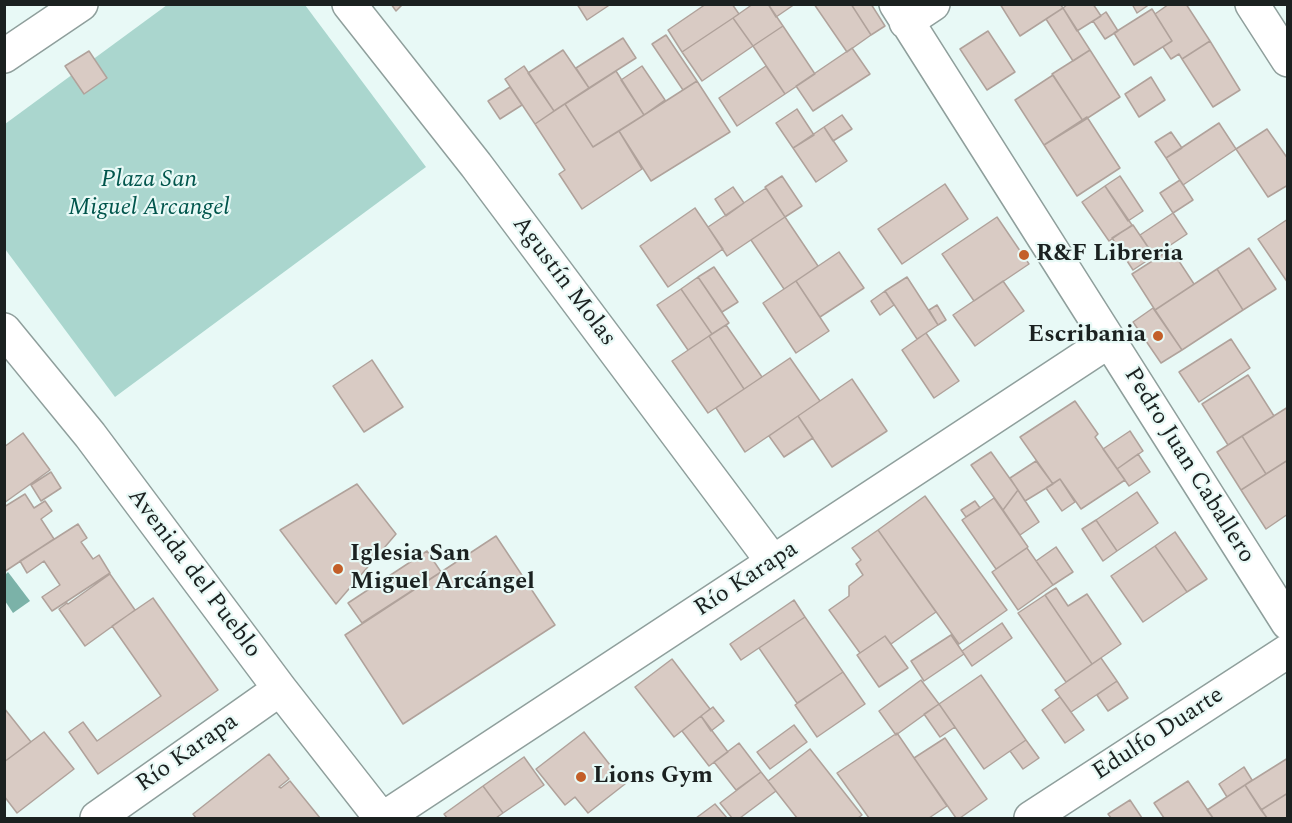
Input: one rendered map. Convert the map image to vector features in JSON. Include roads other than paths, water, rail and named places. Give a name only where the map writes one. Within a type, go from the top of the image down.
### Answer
[{"type":"street","points":[[4,56],[81,4]]},
{"type":"street","name":"Agustín Molas","points":[[349,4],[483,174],[774,562]]},
{"type":"street","points":[[1252,4],[1287,60]]},
{"type":"street","name":"Pedro Juan Caballero","points":[[912,10],[1109,342],[1287,623]]},
{"type":"street","name":"Avenida del Pueblo","points":[[4,330],[90,435],[280,689],[382,819]]},
{"type":"street","name":"Río Karapa","points":[[382,819],[1109,342]]},
{"type":"street","name":"Edulfo Duarte","points":[[1030,819],[1287,651]]},
{"type":"street","name":"Río Karapa","points":[[96,819],[280,689]]},
{"type":"place","name":"R&F Libreria","points":[[1024,255]]},
{"type":"place","name":"Escribania","points":[[1158,336]]},
{"type":"place","name":"Iglesia San Miguel Arcángel","points":[[338,569]]},
{"type":"place","name":"Lions Gym","points":[[581,777]]},
{"type":"park label","name":"Plaza San Miguel Arcangel","points":[[149,195]]}]
